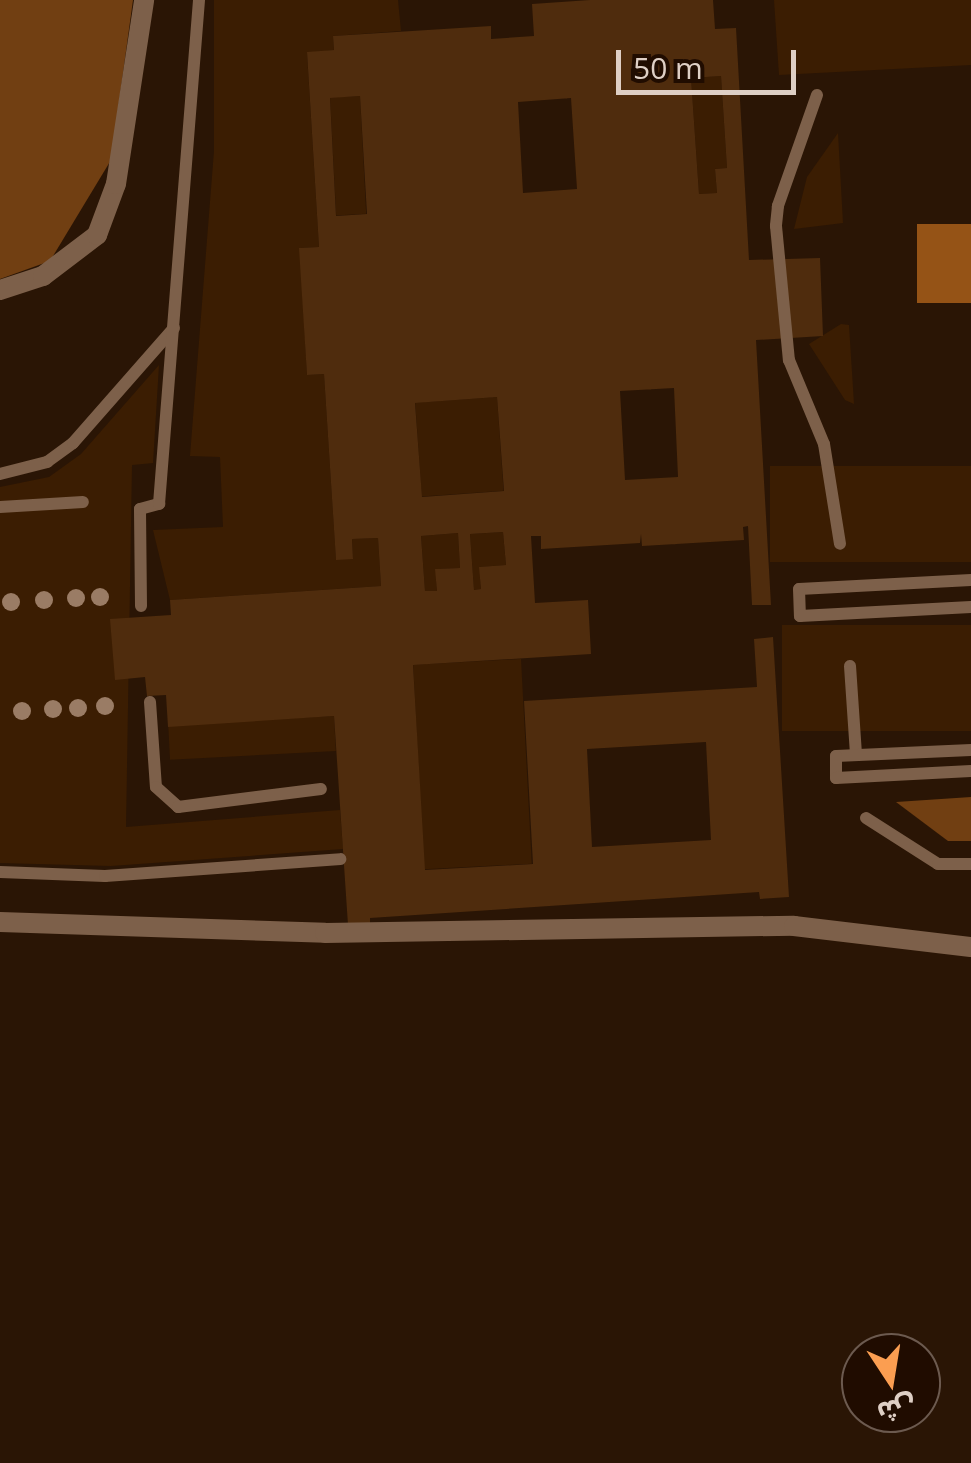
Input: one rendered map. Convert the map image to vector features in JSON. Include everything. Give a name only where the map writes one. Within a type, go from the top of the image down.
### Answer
[{"type":"street","points":[[0,290],[43,276],[97,235],[116,184],[144,0]]},
{"type":"street","points":[[0,922],[95,929],[325,933],[794,926],[971,947]]},
{"type":"lane","points":[[141,606],[140,509],[159,504],[199,0]]},
{"type":"lane","points":[[817,95],[776,226],[789,360],[819,428],[840,544]]},
{"type":"lane","points":[[0,474],[47,462],[72,443],[174,328]]},
{"type":"lane","points":[[0,507],[83,502]]},
{"type":"lane","points":[[971,580],[798,589],[800,616],[971,607]]},
{"type":"lane","points":[[850,666],[856,755]]},
{"type":"lane","points":[[150,702],[156,787],[178,807],[321,789]]},
{"type":"lane","points":[[971,750],[836,756],[836,778],[971,771]]},
{"type":"lane","points":[[866,818],[938,864],[971,864]]},
{"type":"lane","points":[[0,872],[106,876],[340,859]]},
{"type":"shaded area","points":[[0,0],[133,0],[111,160],[50,261],[0,279]]},
{"type":"shaded area","points":[[214,0],[398,0],[401,31],[333,36],[334,50],[307,53],[319,247],[300,248],[307,375],[324,374],[336,559],[353,559],[352,539],[378,538],[381,586],[170,600],[153,530],[223,527],[220,457],[190,456],[214,151]]},
{"type":"shaded area","points":[[774,0],[971,0],[971,65],[779,75]]},
{"type":"shaded area","points":[[721,76],[727,168],[715,169],[717,193],[699,194],[691,78]]},
{"type":"shaded area","points":[[360,96],[366,214],[336,215],[330,98]]},
{"type":"shaded area","points":[[838,133],[843,223],[794,229],[807,177]]},
{"type":"shaded area","points":[[917,224],[971,224],[971,303],[917,303]]},
{"type":"shaded area","points":[[841,324],[849,325],[854,404],[845,400],[809,344]]},
{"type":"shaded area","points":[[159,365],[153,463],[132,465],[126,827],[340,810],[343,849],[111,866],[0,863],[0,487],[49,477],[81,454]]},
{"type":"shaded area","points":[[497,397],[504,491],[422,496],[415,403]]},
{"type":"shaded area","points":[[770,466],[971,466],[971,562],[770,562]]},
{"type":"shaded area","points":[[503,532],[506,565],[480,567],[481,589],[474,590],[470,534]]},
{"type":"shaded area","points":[[458,533],[460,568],[436,569],[437,591],[425,591],[421,536]]},
{"type":"shaded area","points":[[782,625],[971,625],[971,731],[782,731]]},
{"type":"shaded area","points":[[521,659],[532,864],[424,869],[413,665]]},
{"type":"shaded area","points":[[334,716],[336,751],[170,760],[168,725]]},
{"type":"shaded area","points":[[971,797],[971,841],[948,841],[896,802]]},
{"type":"building","points":[[713,0],[715,29],[736,28],[749,260],[820,258],[823,336],[756,340],[771,605],[752,605],[748,526],[743,527],[744,540],[642,546],[641,534],[640,543],[541,549],[541,536],[531,536],[535,603],[588,600],[591,654],[413,665],[425,870],[533,864],[524,701],[757,687],[754,639],[773,637],[789,897],[760,899],[759,892],[370,918],[370,924],[348,925],[334,716],[168,727],[166,695],[147,696],[145,677],[115,680],[110,619],[171,615],[170,600],[381,586],[378,538],[352,539],[353,559],[336,560],[324,374],[307,375],[299,248],[319,247],[307,52],[334,50],[333,36],[491,26],[491,39],[534,36],[532,4]],"holes":[[[721,76],[727,168],[715,169],[717,193],[699,194],[691,78]],[[360,96],[367,214],[336,216],[330,98]],[[571,98],[577,189],[523,193],[518,102]],[[674,388],[678,477],[625,480],[620,391]],[[497,397],[504,491],[422,497],[415,403]],[[503,532],[506,565],[479,567],[481,589],[474,590],[470,534]],[[458,533],[460,568],[435,569],[437,591],[425,591],[421,536]],[[706,742],[711,840],[592,847],[587,749]]]}]
